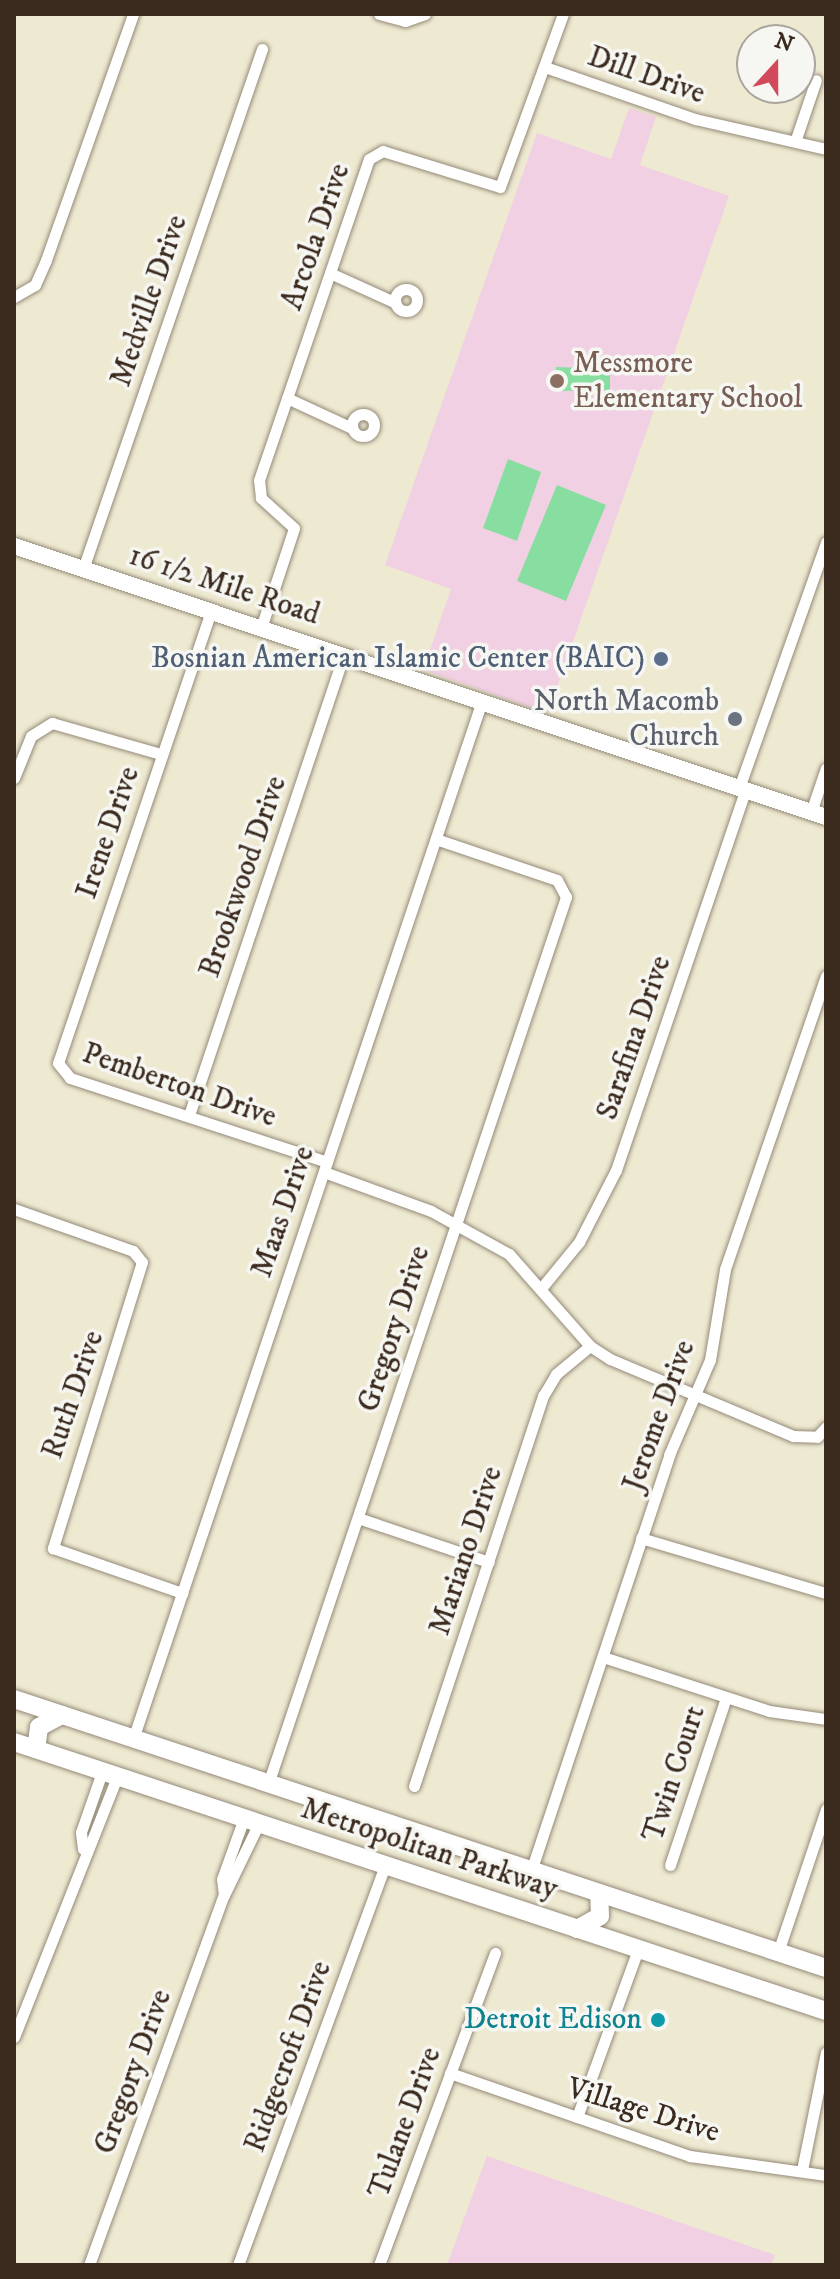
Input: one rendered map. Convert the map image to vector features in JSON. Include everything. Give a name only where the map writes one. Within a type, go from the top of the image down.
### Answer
[{"type":"main road","name":"Metropolitan Parkway","points":[[14,1699],[826,1968]]},
{"type":"main road","points":[[36,1749],[39,1727],[62,1715]]},
{"type":"main road","name":"Metropolitan Parkway","points":[[14,1742],[826,2011]]},
{"type":"main road","points":[[577,1929],[600,1916],[599,1893]]},
{"type":"street","points":[[18,296],[46,260],[133,14]]},
{"type":"street","points":[[379,14],[420,17]]},
{"type":"street","name":"Arcola Drive","points":[[261,628],[294,528],[258,489],[371,155],[383,151],[500,187],[563,14]]},
{"type":"street","name":"Medville Drive","points":[[83,569],[262,49]]},
{"type":"street","name":"Dill Drive","points":[[545,67],[708,123],[796,139],[826,149]]},
{"type":"street","points":[[796,139],[808,104]]},
{"type":"street","points":[[330,273],[385,292],[407,310],[416,304],[413,291],[385,292]]},
{"type":"street","points":[[396,303],[400,290]]},
{"type":"street","points":[[287,398],[342,418],[364,436],[373,430],[370,416],[342,418]]},
{"type":"street","points":[[352,428],[357,416]]},
{"type":"street","name":"Sarafina Drive","points":[[543,1286],[579,1242],[616,1170],[826,542]]},
{"type":"street","name":"16 1/2 Mile Road","points":[[14,546],[818,815]]},
{"type":"street","name":"Irene Drive","points":[[61,1070],[59,1053],[211,611]]},
{"type":"street","name":"Brookwood Drive","points":[[189,1115],[344,655]]},
{"type":"street","name":"Maas Drive","points":[[133,1739],[482,701]]},
{"type":"street","points":[[14,778],[31,736],[52,723],[161,754]]},
{"type":"street","points":[[818,815],[826,768]]},
{"type":"street","name":"Gregory Drive","points":[[268,1784],[457,1223],[565,889],[547,876],[436,839]]},
{"type":"street","name":"Jerome Drive","points":[[531,1871],[641,1538],[713,1351],[725,1269],[826,976]]},
{"type":"street","name":"Pemberton Drive","points":[[61,1070],[325,1167],[457,1223],[509,1254],[543,1286],[590,1346],[694,1395],[793,1436],[817,1437],[826,1427]]},
{"type":"street","name":"Ruth Drive","points":[[14,1209],[140,1257],[53,1548],[182,1593]]},
{"type":"street","name":"Mariano Drive","points":[[414,1786],[543,1396],[556,1374],[590,1346]]},
{"type":"street","points":[[358,1518],[489,1562]]},
{"type":"street","points":[[641,1538],[826,1593]]},
{"type":"street","points":[[603,1657],[726,1698],[826,1719]]},
{"type":"street","name":"Twin Court","points":[[670,1865],[726,1698]]},
{"type":"street","points":[[14,2037],[83,1849],[81,1832],[109,1774]]},
{"type":"street","points":[[778,1952],[826,1809]]},
{"type":"street","name":"Gregory Drive","points":[[89,2265],[224,1895],[222,1879],[251,1821]]},
{"type":"street","name":"Ridgecroft Drive","points":[[238,2265],[385,1865]]},
{"type":"street","points":[[577,2117],[638,1949]]},
{"type":"street","name":"Tulane Drive","points":[[379,2265],[495,1953]]},
{"type":"street","points":[[802,2170],[826,2052]]},
{"type":"street","name":"Village Drive","points":[[450,2073],[700,2159],[826,2175]]},
{"type":"shaded area","name":"Messmore Elementary School","points":[[629,108],[656,117],[640,165],[729,196],[548,713],[423,670],[451,589],[385,565],[537,133],[611,159]]},
{"type":"shaded area","points":[[487,2156],[775,2255],[771,2265],[447,2265]]},
{"type":"green space","points":[[556,367],[610,369],[610,390],[555,391]]},
{"type":"green space","points":[[508,459],[541,472],[517,541],[483,528]]},
{"type":"green space","points":[[557,485],[606,505],[566,601],[517,581]]},
{"type":"place","name":"Messmore Elementary School","points":[[557,381]]},
{"type":"place","name":"Bosnian American Islamic Center (BAIC)","points":[[661,659]]},
{"type":"place","name":"North Macomb Church","points":[[735,719]]},
{"type":"place","name":"Detroit Edison","points":[[658,2020]]}]
